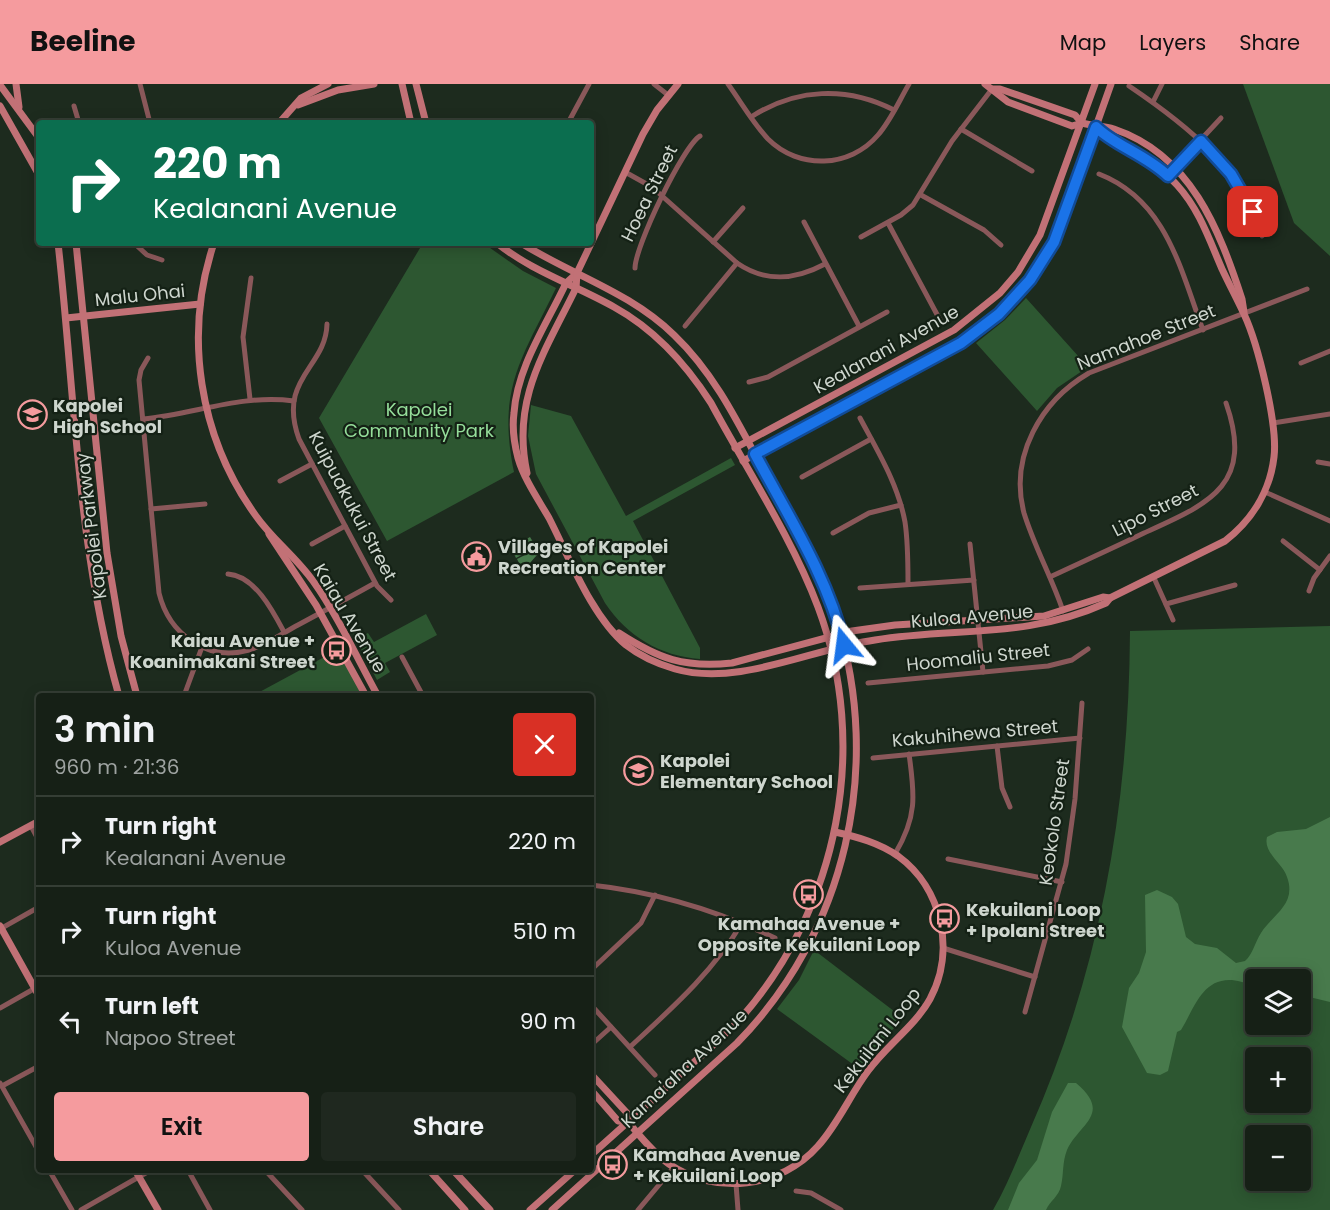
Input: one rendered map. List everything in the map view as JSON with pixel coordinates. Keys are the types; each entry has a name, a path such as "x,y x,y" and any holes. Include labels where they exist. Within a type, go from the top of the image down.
{"street":[{"path":"16,84 21,112"},
{"path":"140,84 149,120"},
{"path":"298,105 301,98 328,84"},
{"path":"282,120 298,105 338,90 374,84"},
{"path":"402,84 410,120"},
{"path":"416,84 425,120"},
{"path":"570,120 589,84"},
{"path":"654,84 668,95"},
{"path":"594,239 650,122 678,84"},
{"path":"728,84 769,140 782,150 804,159 828,161 852,155 866,147 882,130 909,84"},
{"name":"Kuloa Avenue","path":"611,627 626,645 645,657 665,666 694,673 735,672 830,648 887,638 1021,629 1106,603 1110,598 1225,541 1247,521 1264,492 1275,455 1273,423 1242,299 1215,223 1194,188 1175,168 1136,139 1113,129 1082,123 1072,126 1008,102 985,84"},
{"name":"Kealanani Avenue","path":"735,448 954,330 989,303 1018,272 1041,235 1095,84"},
{"name":"Kealanani Avenue","path":"742,461 961,343 999,314 1030,280 1054,242 1111,84"},
{"path":"1153,102 1162,84"},
{"path":"0,85 36,134"},
{"path":"1129,86 1153,102 1201,141 1239,186 1262,236"},
{"path":"861,237 907,210 921,195 961,129 992,89"},
{"path":"752,117 780,102 821,93 864,97 894,110"},
{"path":"74,106 77,120"},
{"path":"2,111 36,170"},
{"path":"1168,176 1221,118"},
{"name":"Kuloa Avenue","path":"1096,127 1107,138 1141,154 1168,176 1199,216 1244,314"},
{"path":"961,129 1032,171"},
{"name":"Hoea Street","path":"635,268 637,249 663,196 688,147 700,136"},
{"path":"625,172 646,183 663,196 737,263 752,272 777,278 801,276 825,264"},
{"path":"1099,174 1135,194 1161,224 1203,330"},
{"path":"921,195 984,230 1000,245"},
{"path":"713,242 743,208"},
{"path":"804,222 859,327"},
{"path":"888,223 940,320"},
{"name":"Kapolei Parkway","path":"58,246 89,555 104,640 118,693"},
{"name":"Kapolei Parkway","path":"76,246 106,553 121,636 136,693"},
{"path":"137,246 147,255 162,260"},
{"name":"Kaiau Avenue","path":"213,246 200,304 199,356 206,408 230,473 268,531 310,577 376,693"},
{"name":"Kama'aha Avenue","path":"501,246 527,264 626,315 673,353 703,390 802,571 830,648 843,735 841,792 835,832 806,919 784,960 735,1025 594,1152"},
{"name":"Kama'aha Avenue","path":"527,246 634,303 672,333 710,375 815,565 844,645 857,734 855,793 849,835 819,924 795,968 745,1035 594,1172"},
{"path":"528,480 522,436 524,404 531,382 576,288 578,273 591,246"},
{"path":"685,326 737,263"},
{"path":"578,273 566,283 526,367 516,394 514,435 518,458 528,480 597,608 611,627"},
{"path":"250,399 243,337 251,278"},
{"name":"Namahoe Street","path":"1065,615 1052,576 1028,522 1021,490 1026,448 1040,418 1061,392 1089,373 1307,289"},
{"name":"Malu Ohai","path":"66,318 200,304"},
{"path":"749,382 768,377 887,312"},
{"name":"Kuipuakukui Street","path":"327,324 324,340 299,382 294,401 296,432 375,583 391,600"},
{"path":"1300,363 1330,351"},
{"path":"148,358 141,370 139,380 159,593 164,608 181,633 202,647 215,651 240,652 256,648 375,583"},
{"path":"143,419 250,399 294,401"},
{"name":"Lipo Street","path":"1052,576 1191,512 1216,494 1228,475 1235,450 1233,424 1226,404"},
{"path":"1273,423 1330,414"},
{"path":"860,418 892,477 901,505 907,535 908,583"},
{"path":"802,477 871,439"},
{"path":"1318,462 1330,464"},
{"path":"280,481 312,464"},
{"path":"1264,492 1330,520"},
{"path":"151,509 205,504"},
{"path":"833,533 869,513 901,505"},
{"path":"312,544 345,526"},
{"name":"Kaiau Avenue","path":"268,531 272,542 320,613 364,693"},
{"path":"1283,541 1320,570"},
{"path":"970,544 983,672"},
{"path":"1309,591 1330,556"},
{"path":"228,574 240,577 260,594 284,632"},
{"path":"1154,578 1173,620"},
{"path":"860,588 974,580"},
{"path":"1166,604 1235,585"},
{"name":"Kuloa Avenue","path":"611,627 658,656 701,665 732,663 841,634 885,626 1065,615"},
{"path":"185,693 202,647"},
{"name":"Hoomaliu Street","path":"868,683 1056,664 1072,660 1088,649"},
{"path":"402,657 421,693"},
{"name":"Keokolo Street","path":"1025,1012 1062,882 1072,827 1082,703"},
{"name":"Kakuhihewa Street","path":"873,758 1080,738"},
{"path":"997,746 1002,789 1010,807"},
{"path":"895,854 906,836 913,812 914,789 909,754"},
{"path":"0,842 36,823"},
{"path":"31,826 36,835"},
{"name":"Kekuilani Loop","path":"628,1122 661,1158 674,1167 708,1181 736,1184 760,1181 781,1173 800,1163 816,1148 872,1065 924,1008 937,983 944,948 942,926 933,899 918,874 895,854 872,842 835,832"},
{"path":"948,858 1062,882"},
{"path":"594,885 655,895 693,904 775,938"},
{"path":"594,967 641,923 655,895"},
{"path":"36,909 0,928 36,985"},
{"path":"630,1047 706,975 742,923"},
{"path":"944,948 1035,977"},
{"path":"0,1008 36,988"},
{"path":"594,1008 655,1075"},
{"path":"594,1042 611,1027"},
{"path":"36,1067 1,1084 36,1145"},
{"path":"594,1077 627,1113 628,1122 618,1121 594,1093"},
{"path":"638,1210 674,1167"},
{"path":"52,1173 72,1210"},
{"path":"81,1210 137,1173 158,1210"},
{"path":"190,1173 210,1210"},
{"path":"268,1173 302,1210"},
{"path":"365,1173 399,1210"},
{"path":"432,1173 465,1210"},
{"path":"456,1173 490,1210"},
{"path":"530,1210 571,1173"},
{"name":"Kama'aha Avenue","path":"552,1210 593,1173"},
{"path":"736,1184 738,1210"},
{"path":"796,1191 811,1193 841,1210"}],"green space":[{"path":"1243,84 1330,84 1330,256 1294,223"},
{"name":"Kapolei Community Park","path":"421,246 487,246 523,271 556,288 523,356 511,396 508,418 514,472 387,541 319,418"},
{"path":"1026,298 1088,367 1057,388 1037,411 976,343 1005,320"},
{"path":"531,405 571,416 626,516 731,458 735,465 633,521 700,648 700,659 671,654 646,642 624,625 605,603 536,474 528,436"},
{"path":"426,614 437,635 385,663 390,672 377,680 351,630 357,627 362,636 368,633 374,642"},
{"path":"1330,626 1330,1210 993,1210 1004,1190 1055,1067 1076,1007 1093,946 1117,822 1128,696 1130,631"},
{"path":"335,637 363,693 348,693 347,691 343,693 258,693 328,655 325,650 332,646 329,640"},
{"path":"814,950 903,1018 858,1068 777,1009 799,980"}],"shaded area":[{"path":"530,537 536,547 516,558 511,548"},
{"path":"537,549 537,555 529,564 520,565 517,559"},
{"path":"1330,817 1330,1002 1311,997 1311,969 1245,969 1245,983 1222,981 1206,989 1181,1030 1177,1032 1168,1071 1160,1075 1147,1073 1122,1027 1129,988 1139,973 1146,952 1145,895 1157,890 1172,897 1178,904 1186,937 1195,944 1217,948 1236,963 1245,961 1261,933 1282,908 1289,894 1287,877 1268,848 1267,837 1277,832 1306,829"},
{"path":"1068,1083 1076,1083 1087,1094 1093,1111 1067,1150 1060,1190 1046,1210 1008,1210 1019,1183 1037,1160 1052,1112"}],"place":[{"name":"Kapolei High School","path":"32,415"},
{"name":"Villages of Kapolei Recreation Center","path":"477,556"},
{"name":"Kaiau Avenue + Koanimakani Street","path":"336,650"},
{"name":"Kapolei Elementary School","path":"639,770"},
{"name":"Kamahaa Avenue + Opposite Kekuilani Loop","path":"809,894"},
{"name":"Kekuilani Loop + Ipolani Street","path":"945,919"},
{"name":"Kamahaa Avenue + Kekuilani Loop","path":"612,1164"}],"route":[{"path":"844,645 837,619 815,565 755,454 961,343 987,325 1017,297 1039,268 1054,242 1096,127 1107,138 1150,160 1168,176 1201,141 1231,174 1253,212"}]}
